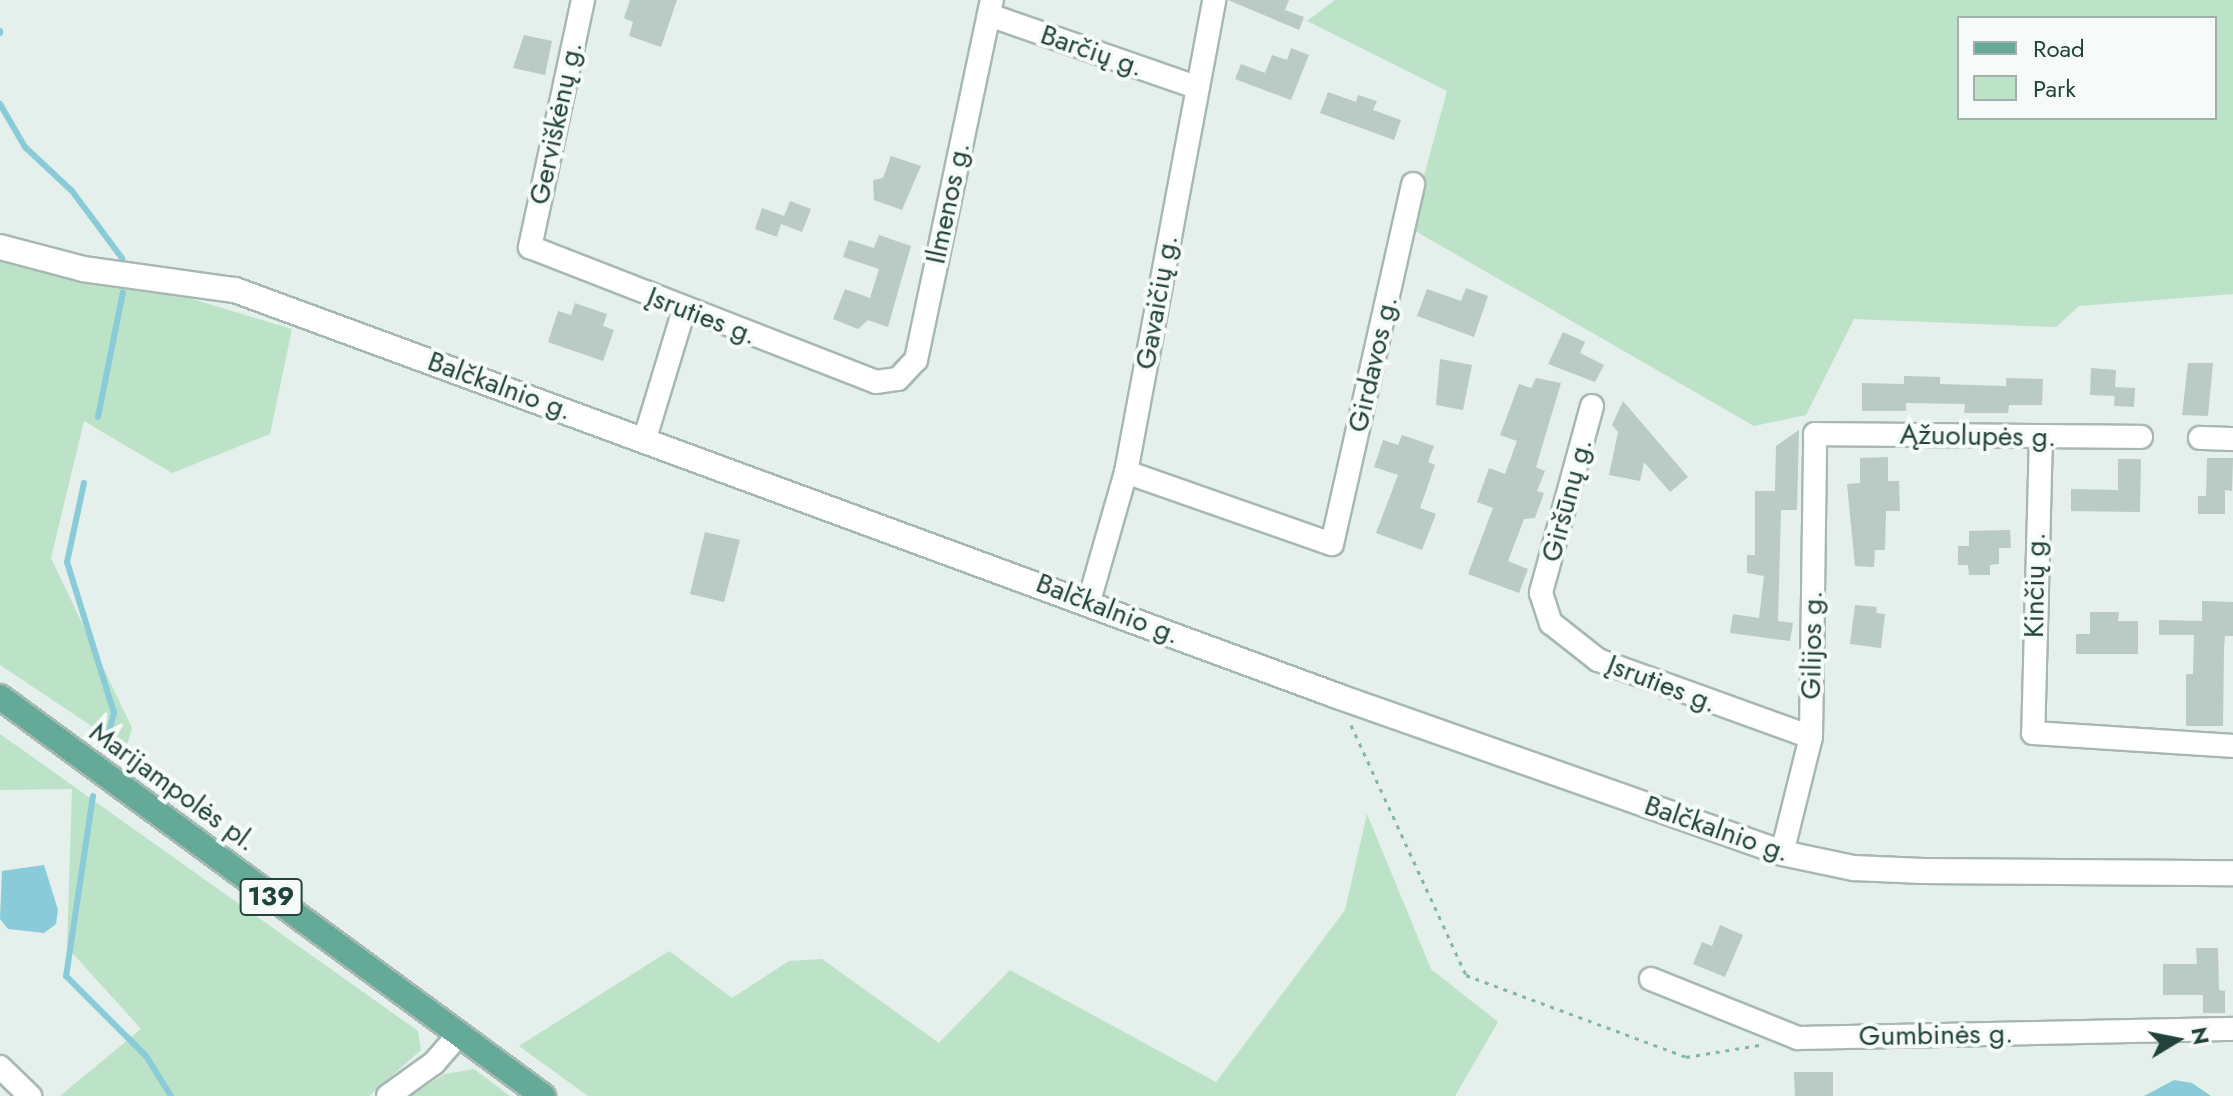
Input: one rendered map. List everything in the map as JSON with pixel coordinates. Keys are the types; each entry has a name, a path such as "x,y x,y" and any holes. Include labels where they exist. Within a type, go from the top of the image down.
{"main road":[{"name":"Marijampolės pl.","path":"0,697 543,1096"}],"street":[{"name":"Gerviškėnų g.","path":"530,247 583,0"},
{"name":"Gavaičių g.","path":"1089,601 1126,472 1214,0"},
{"name":"Barčių g.","path":"991,8 1196,87"},
{"name":"Ilmenos g.","path":"876,382 898,379 916,360 991,8"},
{"name":"Girdavos g.","path":"1126,472 1332,544 1413,184"},
{"name":"Balčkalnio g.","path":"0,247 83,269 235,290 1089,601 1337,696 1782,853 1854,868 2233,873"},
{"name":"Įsruties g.","path":"530,247 684,310 876,382"},
{"path":"645,438 684,310"},
{"name":"Giršūnų g.","path":"1541,593 1592,406"},
{"name":"Ąžuolupės g.","path":"1815,434 2141,437"},
{"name":"Gilijos g.","path":"1782,853 1811,737 1815,434"},
{"name":"Kinčių g.","path":"2041,436 2033,733 2233,746"},
{"path":"2200,438 2233,439"},
{"name":"Įsruties g.","path":"1541,593 1551,623 1598,660 1811,737"},
{"name":"Gumbinės g.","path":"1651,979 1798,1038 2233,1029"},
{"path":"388,1096 434,1063 459,1034"},
{"path":"0,1067 30,1096"}],"path":[{"path":"1337,696 1466,975 1686,1057 1798,1038"}],"green space":[{"path":"1335,0 2233,0 2233,294 2079,306 2056,327 1854,319 1806,415 1754,426 1410,228 1447,91 1307,21"},
{"path":"0,257 31,270 146,285 292,329 270,434 172,473 84,421 51,558 132,728 126,749 0,665"},
{"path":"0,734 418,1031 421,1050 369,1096 60,1096 141,1029 67,947 72,789 0,790"},
{"path":"1367,814 1431,969 1498,1022 1455,1096 588,1096 519,1046 669,951 732,998 789,961 822,959 939,1043 1010,970 1216,1082 1345,910"},
{"path":"474,1069 510,1096 410,1096 445,1074"}],"water":[{"path":"44,865 58,910 56,924 44,933 8,929 0,919 2,871"},
{"path":"2174,1080 2192,1083 2211,1096 2144,1096"}],"building":[{"path":"630,0 677,0 661,47 629,36 633,22 624,18"},
{"path":"1228,0 1289,0 1285,10 1304,17 1299,30"},
{"path":"524,35 552,41 545,75 513,68"},
{"path":"1291,48 1309,55 1291,100 1235,79 1241,64 1265,73 1272,55 1287,60"},
{"path":"1328,92 1356,102 1358,95 1377,101 1373,110 1401,120 1394,140 1320,113"},
{"path":"891,156 921,166 902,210 874,200 873,180 883,178"},
{"path":"790,201 811,209 802,232 781,224 777,237 755,229 762,208 784,216"},
{"path":"879,235 911,246 888,327 868,320 858,329 833,319 845,289 870,298 879,269 843,257 849,240 874,248"},
{"path":"1466,288 1488,296 1474,337 1417,316 1427,289 1461,301"},
{"path":"575,303 607,314 603,326 614,330 603,361 548,342 558,311 571,315"},
{"path":"1563,332 1585,342 1580,353 1604,365 1595,382 1548,364"},
{"path":"1440,359 1472,365 1463,410 1436,405"},
{"path":"2188,363 2213,363 2208,416 2182,415"},
{"path":"2091,368 2116,370 2115,387 2135,388 2134,407 2114,406 2115,396 2090,395"},
{"path":"1904,376 1940,377 1940,384 2006,386 2006,378 2043,379 2042,405 2009,405 2008,413 1964,413 1965,404 1906,403 1906,411 1862,411 1862,383 1904,384"},
{"path":"1536,378 1561,383 1536,467 1545,471 1537,491 1544,493 1535,518 1524,519 1508,561 1528,569 1519,593 1468,574 1493,508 1477,502 1489,468 1505,474 1517,441 1500,435 1519,384 1531,388"},
{"path":"1623,401 1688,477 1670,492 1644,462 1640,481 1609,475 1618,432 1612,425"},
{"path":"1799,430 1797,510 1781,510 1778,621 1793,623 1790,641 1730,633 1733,614 1759,618 1764,576 1747,573 1747,555 1755,555 1755,491 1775,491 1776,446"},
{"path":"1402,435 1434,446 1428,462 1435,465 1420,508 1436,514 1422,550 1376,533 1398,475 1374,467 1383,440 1398,445"},
{"path":"1888,457 1888,481 1899,481 1900,511 1886,511 1885,550 1875,550 1874,567 1855,566 1847,484 1860,483 1860,458"},
{"path":"2207,458 2233,458 2232,491 2225,490 2225,514 2198,514 2198,496 2206,496"},
{"path":"2118,459 2141,459 2140,512 2071,511 2071,489 2118,490"},
{"path":"2010,530 2011,548 1999,548 1999,564 1990,565 1990,575 1969,575 1968,565 1958,565 1958,546 1969,546 1969,531"},
{"path":"705,532 740,540 724,602 690,594"},
{"path":"2202,601 2233,602 2233,636 2225,636 2223,726 2186,726 2186,674 2193,674 2194,635 2159,635 2159,620 2202,621"},
{"path":"1855,605 1877,607 1876,613 1885,614 1881,648 1850,644"},
{"path":"2090,612 2119,612 2118,621 2138,621 2138,654 2076,654 2076,634 2090,634"},
{"path":"1720,925 1743,935 1725,977 1693,964 1702,942 1712,946"},
{"path":"2196,948 2218,948 2219,990 2225,991 2225,1013 2203,1013 2203,995 2163,995 2163,964 2197,964"},
{"path":"1794,1072 1833,1072 1833,1096 1795,1096"}],"waterway":[{"path":"0,104 25,147 72,191 122,258"},
{"path":"98,417 123,292"},
{"path":"84,483 67,562 114,713 107,740"},
{"path":"93,796 66,976 146,1056 171,1096"}]}
